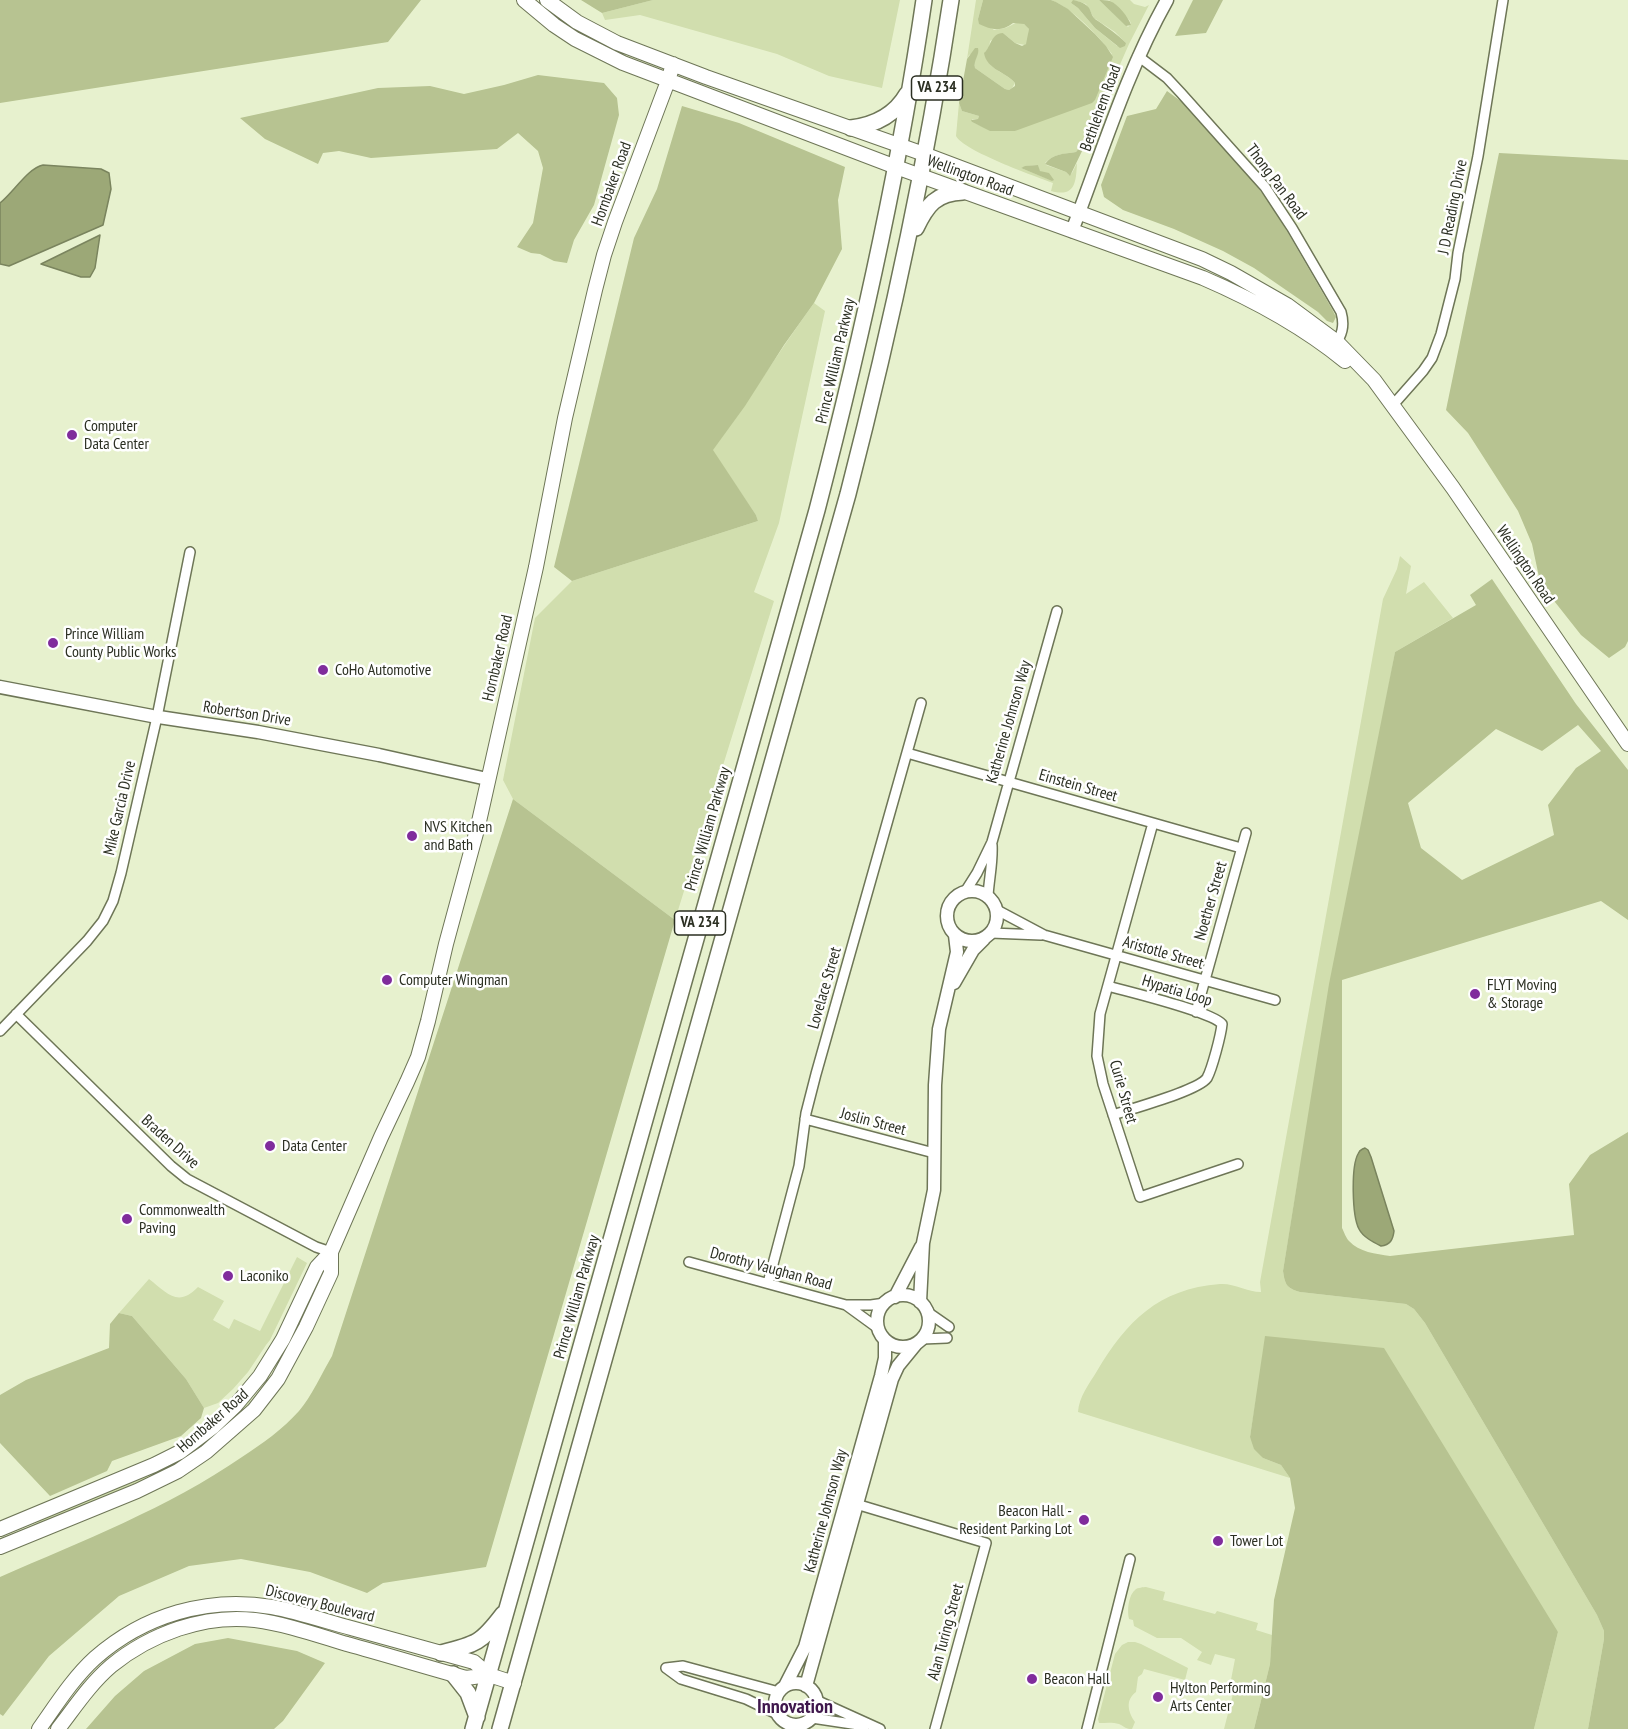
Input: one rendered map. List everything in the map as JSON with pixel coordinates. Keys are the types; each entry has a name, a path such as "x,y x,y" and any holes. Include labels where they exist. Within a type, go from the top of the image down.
{"highway":[{"name":"Prince William Parkway","path":"475,1723 817,510 858,349 897,167 924,0"},
{"name":"VA 234","path":"500,1729 848,494 908,244 951,0"},
{"path":"851,128 874,123 884,118 902,102 910,88"},
{"path":"908,244 928,206 944,195 963,192"},
{"path":"441,1653 468,1646 482,1639 508,1606"},
{"path":"453,1674 468,1693 475,1723"}],"main road":[{"name":"Wellington Road","path":"524,0 555,25 592,49 616,60 963,192 1203,278 1234,291 1334,346"},
{"name":"Wellington Road","path":"547,0 577,22 617,43 900,145 1202,259 1287,305 1334,346 1393,405 1453,488 1628,744"},
{"name":"Hornbaker Road","path":"0,1529 154,1465 180,1452 213,1427 235,1406 260,1376 283,1339 317,1267 331,1252 418,1057 478,826 536,567 565,418 595,290 611,233 673,64"},
{"name":"Hornbaker Road","path":"0,1547 137,1491 178,1471 206,1452 254,1410 278,1379 306,1327 331,1273 331,1252"},
{"name":"Discovery Boulevard","path":"39,1729 76,1678 114,1643 138,1628 168,1615 207,1605 247,1604 293,1612 474,1662 489,1676"},
{"path":"168,1615 173,1631"},
{"name":"Discovery Boulevard","path":"58,1729 84,1694 109,1668 139,1647 173,1631 209,1621 237,1619 263,1621 466,1678 489,1676 514,1683"}],"street":[{"name":"Bethlehem Road","path":"1072,231 1138,56 1167,0"},
{"name":"J D Reading Drive","path":"1393,405 1424,371 1444,325 1478,156 1503,0"},
{"name":"Thong Pan Road","path":"1138,56 1167,78 1250,168 1279,207 1341,312 1343,328 1334,346"},
{"name":"Mike Garcia Drive","path":"0,1031 87,941 103,921 113,901 157,717 190,552"},
{"name":"Katherine Johnson Way","path":"964,892 977,873 992,842 1057,611"},
{"name":"Robertson Drive","path":"0,687 157,717 258,732 384,756 487,779"},
{"name":"Lovelace Street","path":"768,1283 799,1166 805,1119 817,1071 921,704"},
{"name":"Einstein Street","path":"907,753 1241,848"},
{"name":"Curie Street","path":"1153,823 1100,1014 1097,1056 1103,1084 1140,1197 1238,1164"},
{"name":"Noether Street","path":"1196,1012 1246,833"},
{"name":"Katherine Johnson Way","path":"988,896 993,859 992,842"},
{"path":"947,995 973,950 988,936 998,918 993,902 981,892 964,892 957,895 947,909 948,926 955,935 968,941 977,941 988,936"},
{"name":"Aristotle Street","path":"997,910 1044,935 1275,1000"},
{"path":"919,1341 927,1331 929,1323 923,1307 923,1244 934,1190 935,1085 939,1029 957,952 955,935"},
{"name":"Aristotle Street","path":"988,936 1044,935"},
{"name":"Hypatia Loop","path":"1108,986 1196,1012 1218,1020 1222,1024 1207,1078 1201,1083 1184,1091 1113,1114"},
{"name":"Braden Drive","path":"16,1014 187,1179 316,1247 331,1252"},
{"name":"Joslin Street","path":"805,1119 934,1153"},
{"path":"923,1244 877,1318 882,1335 892,1345 908,1347 919,1341 947,1338"},
{"name":"Dorothy Vaughan Road","path":"689,1262 846,1305 871,1305 890,1300"},
{"path":"890,1300 909,1296 950,1327"},
{"name":"Dorothy Vaughan Road","path":"846,1305 882,1335"},
{"name":"Katherine Johnson Way","path":"782,1689 805,1647 822,1590 881,1376 885,1358 882,1335"},
{"name":"Katherine Johnson Way","path":"806,1686 892,1379 898,1366 919,1341"},
{"name":"Alan Turing Street","path":"856,1504 986,1543 935,1729"},
{"path":"1087,1729 1130,1559"},
{"path":"805,1723 816,1707 812,1691 806,1686 793,1684 782,1689 683,1666 666,1668 681,1679 746,1699 778,1720 790,1725 805,1723 878,1728"},
{"path":"778,1720 775,1704 782,1689"},
{"path":"816,1700 878,1728"}],"shaded area":[{"path":"0,0 421,0 388,42 0,103"},
{"path":"581,0 653,0 602,13"},
{"path":"653,0 900,0 882,88 829,76 777,54 640,15 605,20 602,13"},
{"path":"976,0 983,0 978,19 994,30 1020,23 1029,29 1028,41 1025,45 1015,43 1003,33 990,41 989,49 985,52 992,67 1015,83 1009,90 975,68 974,61 978,52 969,55 967,59"},
{"path":"983,0 1051,0 1068,9 1095,34 1113,57 1095,100 1015,131 990,131 972,122 971,120 978,119 979,116 962,111 959,103 967,59 975,48 978,48 975,68 1009,90 1015,86 1015,83 992,67 984,53 993,38 1003,33 1015,43 1022,46 1026,44 1029,29 1024,24 1013,23 1005,28 996,29 979,24 978,19"},
{"path":"1051,0 1099,0 1128,27 1131,24 1130,21 1109,0 1130,0 1134,4 1145,7 1149,5 1129,44 1083,149 1080,147 1076,152 1056,156 1045,163 1069,175 1077,163 1073,186 1070,190 1059,193 1051,191 1053,183 985,156 956,136 959,103 962,111 979,116 978,119 972,119 972,122 993,130 1015,131 1112,54 1085,23","holes":["1077,1 1086,4 1094,18 1115,32 1126,43 1117,46 1095,28 1071,3","1038,165 1039,170 1053,181 1021,168"]},
{"path":"1073,0 1085,4 1094,18 1123,40 1126,43 1125,46 1120,48 1095,28 1071,3"},
{"path":"1099,0 1110,1 1116,5 1126,15 1131,25 1126,26"},
{"path":"1193,0 1223,0 1206,33 1175,36"},
{"path":"538,75 604,83 617,98 619,115 594,205 574,240 567,263 554,261 517,247 533,223 543,168 538,151 518,133 497,149 371,158 339,151 323,153 318,164 265,139 240,118 378,88 430,86 464,94"},
{"path":"1167,91 1182,102 1273,207 1332,309 1336,317 1333,323 1254,268 1174,229 1123,210 1104,197 1101,185 1127,116 1156,109"},
{"path":"682,106 739,123 845,167 838,200 842,249 814,303 713,450 758,521 572,581 554,567 634,238 657,189"},
{"path":"1080,147 1083,149 1070,176 1066,172 1045,164 1055,156 1076,152"},
{"path":"1499,153 1628,160 1628,641 1625,647 1609,658 1581,635 1551,597 1539,577 1532,544 1518,511 1468,433 1446,410"},
{"path":"43,165 101,169 109,173 111,189 103,225 9,266 0,264 0,203 26,176"},
{"path":"1038,165 1040,171 1049,173 1054,180 1021,168"},
{"path":"100,235 95,268 90,277 81,277 41,264"},
{"path":"814,303 825,311 779,523 754,592 774,601 675,920 513,799 503,780 535,618 572,581 758,521 712,450"},
{"path":"1400,556 1411,566 1406,594 1424,582 1453,618 1395,652 1283,1271 1287,1285 1300,1292 1406,1304 1414,1309 1425,1323 1597,1615 1604,1631 1588,1729 1534,1729 1558,1632 1256,1399 1250,1437 1263,1458 1281,1465 1290,1478 1078,1412 1085,1391 1108,1353 1120,1337 1146,1311 1179,1293 1198,1287 1220,1284 1261,1292 1260,1282 1383,599 1397,569"},
{"path":"1492,579 1576,704 1628,770 1628,920 1601,901 1342,980 1342,1228 1348,1240 1358,1248 1390,1256 1574,1235 1569,1184 1590,1155 1628,1132 1628,1729 1588,1729 1604,1631 1597,1615 1425,1323 1414,1309 1406,1304 1300,1292 1287,1285 1283,1271 1329,984 1395,652 1476,605 1470,595","holes":["1578,725 1601,751 1576,768 1548,805 1554,835 1462,880 1421,848 1408,803 1496,729 1542,751"]},
{"path":"513,799 675,920 486,1567 383,1583 367,1593 310,1572 241,1559 189,1566 119,1596 49,1656 3,1716 0,1714 0,1577 124,1523 214,1475 257,1447 286,1424 299,1411 316,1385 332,1356"},
{"path":"1365,1148 1371,1157 1394,1231 1391,1242 1381,1246 1361,1232 1355,1214 1354,1169 1359,1152"},
{"path":"297,1257 307,1263 270,1340 233,1389 218,1403 204,1408 186,1379 132,1316 119,1313 149,1279 167,1293 178,1297 184,1297 198,1287 224,1301 213,1320 229,1329 234,1319 260,1331"},
{"path":"119,1313 132,1316 186,1379 204,1408 201,1418 181,1436 112,1461 107,1471 50,1496 0,1443 0,1395 26,1380 109,1348 110,1324"},
{"path":"1265,1336 1384,1348 1558,1632 1534,1729 1254,1729 1270,1664 1274,1600 1295,1508 1290,1478 1281,1465 1263,1458 1254,1449 1250,1437"},
{"path":"258,1388 246,1408 188,1459 148,1481 33,1527 52,1513 153,1471"},
{"path":"1146,1587 1165,1592 1163,1600 1215,1614 1217,1611 1258,1623 1256,1630 1272,1635 1270,1664 1254,1729 1224,1729 1233,1694 1227,1692 1235,1659 1215,1654 1211,1665 1197,1660 1202,1652 1181,1638 1157,1638 1134,1626 1133,1620 1128,1616 1130,1599 1136,1589"},
{"path":"228,1638 297,1651 325,1663 283,1721 274,1729 86,1729 115,1696 144,1671 195,1644"},
{"path":"1128,1642 1141,1644 1188,1668 1185,1680 1144,1669 1138,1677 1136,1692 1129,1702 1129,1710 1135,1722 1132,1729 1117,1723 1099,1723 1098,1719 1115,1654 1122,1645"}],"place":[{"name":"Computer Data Center","path":"72,435"},
{"name":"Prince William County Public Works","path":"53,643"},
{"name":"CoHo Automotive","path":"323,670"},
{"name":"NVS Kitchen and Bath","path":"412,836"},
{"name":"Computer Wingman","path":"387,980"},
{"name":"FLYT Moving & Storage","path":"1475,994"},
{"name":"Data Center","path":"270,1146"},
{"name":"Commonwealth Paving","path":"127,1219"},
{"name":"Laconiko","path":"228,1276"},
{"name":"Beacon Hall - Resident Parking Lot","path":"1084,1520"},
{"name":"Tower Lot","path":"1218,1541"},
{"name":"Beacon Hall","path":"1032,1679"},
{"name":"Hylton Performing Arts Center","path":"1158,1697"}],"district":[{"name":"Innovation","path":"795,1707"}]}
